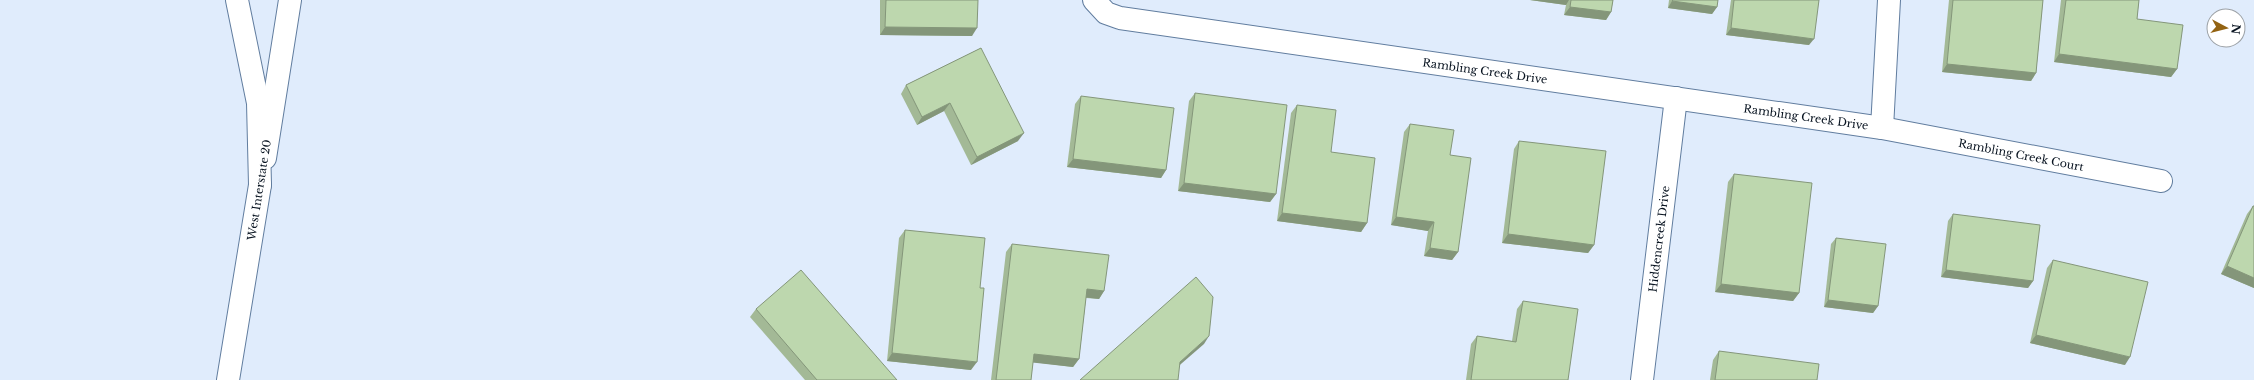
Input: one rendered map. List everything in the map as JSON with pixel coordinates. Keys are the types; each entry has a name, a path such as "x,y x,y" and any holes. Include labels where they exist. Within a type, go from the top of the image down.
{"main road":[{"path":"237,0 258,103 260,185"},
{"name":"West Interstate 20","path":"228,380 290,0"},
{"name":"Rambling Creek Drive","path":"1094,0 1106,13 1120,18 1882,128"},
{"path":"1882,128 1889,0"},
{"name":"Hiddencreek Drive","path":"1642,380 1676,98"},
{"name":"Rambling Creek Court","path":"1882,128 2161,181"}],"building":[{"path":"886,0 978,0 977,28 885,27"},
{"path":"1571,0 1613,0 1611,12 1570,7"},
{"path":"1718,0 1717,7 1672,1"},
{"path":"1734,0 1819,0 1814,39 1731,28"},
{"path":"1953,0 2043,0 2036,73 1947,64"},
{"path":"2066,0 2139,0 2137,19 2183,25 2177,69 2059,54"},
{"path":"981,48 1024,133 977,157 950,103 922,117 906,85"},
{"path":"1195,93 1287,105 1276,194 1184,183"},
{"path":"1081,96 1174,108 1166,170 1073,159"},
{"path":"1297,105 1336,110 1331,152 1375,158 1367,223 1282,213"},
{"path":"1410,124 1454,130 1450,155 1471,158 1458,252 1430,248 1434,222 1396,217"},
{"path":"1519,141 1606,151 1594,245 1508,234"},
{"path":"1734,174 1812,183 1799,293 1721,284"},
{"path":"2254,206 2254,278 2227,266"},
{"path":"1953,214 2040,225 2033,281 1946,270"},
{"path":"905,230 985,238 980,288 984,288 977,362 892,353"},
{"path":"1836,238 1886,244 1878,306 1828,300"},
{"path":"1012,244 1109,255 1104,291 1087,289 1079,359 1034,354 1031,380 996,380"},
{"path":"2053,260 2148,282 2130,357 2036,335"},
{"path":"801,270 897,380 817,380 756,309"},
{"path":"1196,277 1213,297 1209,336 1180,362 1178,380 1080,380"},
{"path":"1523,301 1578,309 1568,380 1471,380 1477,336 1516,342"},
{"path":"1719,351 1819,364 1817,380 1715,380"}]}
